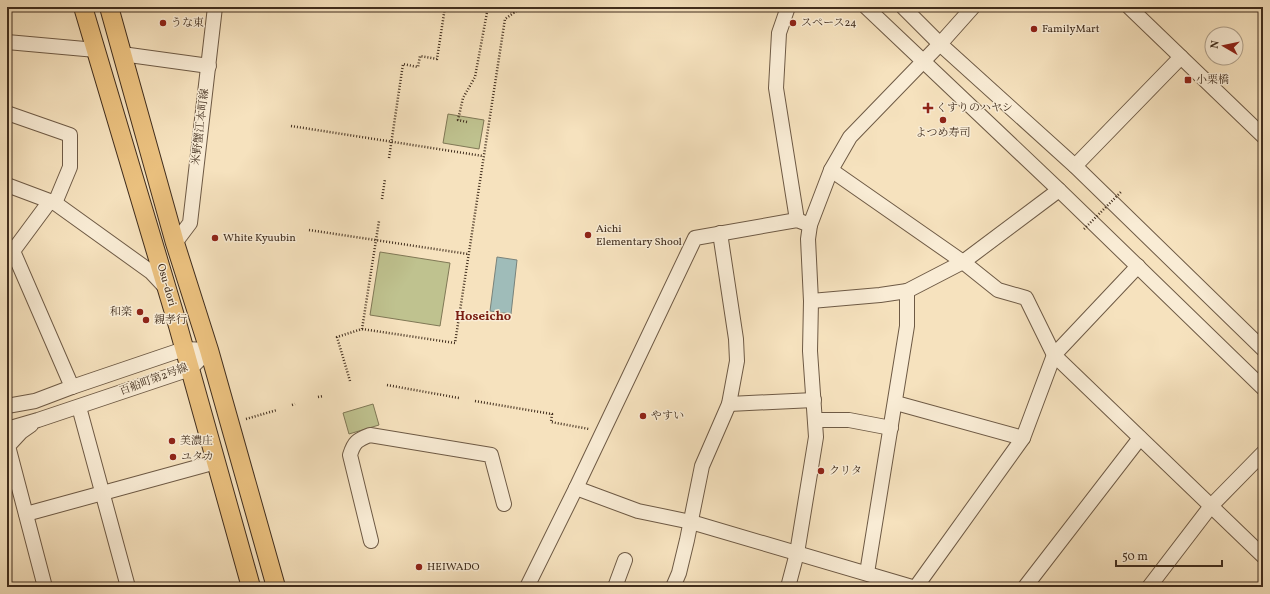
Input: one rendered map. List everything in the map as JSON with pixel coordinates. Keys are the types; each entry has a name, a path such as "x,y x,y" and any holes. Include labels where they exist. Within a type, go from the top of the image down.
{"main road":[{"name":"Osu-dori","path":"83,7 190,369 251,587"},
{"name":"Osu-dori","path":"109,7 276,587"}],"street":[{"name":"米野蟹江本町線","path":"176,243 190,223 215,7"},
{"path":"788,7 779,33 776,88 796,220"},
{"path":"866,7 1060,190 1263,388"},
{"path":"904,7 940,44 1075,166 1263,348"},
{"path":"788,587 797,553 816,437 810,351 811,301 808,238 810,225 831,170 850,137 940,44 973,7"},
{"path":"1129,7 1263,136"},
{"path":"7,42 96,50"},
{"path":"122,54 209,66"},
{"path":"1075,166 1181,58"},
{"path":"7,113 70,134 70,167 52,202 13,251 72,387"},
{"path":"831,170 963,262 998,290 1026,298 1054,355 1263,556"},
{"path":"7,185 52,202 151,272 166,288"},
{"path":"811,301 907,292 963,262 1060,190"},
{"path":"527,587 603,432 695,238 796,220 810,225"},
{"path":"673,587 679,573 702,466 729,404 737,361 736,339 720,233"},
{"path":"916,587 1023,438 1054,355 1138,266"},
{"path":"867,574 896,403 907,326 907,292"},
{"name":"百船町第2号線","path":"7,406 34,401 184,349 209,350"},
{"name":"百船町第2号線","path":"7,429 190,369 209,350"},
{"path":"7,397 16,395 34,401"},
{"path":"729,404 814,400"},
{"path":"896,403 1023,438"},
{"path":"79,406 128,587"},
{"path":"38,420 21,432 8,446 45,587"},
{"path":"815,420 849,420 891,428"},
{"path":"371,541 350,455 353,444 370,435 491,455 504,504"},
{"path":"1025,587 1140,438"},
{"path":"1149,587 1211,506 1263,452"},
{"path":"26,514 216,462"},
{"path":"576,488 638,511 691,522 912,587"},
{"path":"615,587 625,560"}],"path":[{"path":"389,158 403,64 418,66 420,56 437,59 446,7"},
{"path":"467,122 458,120 463,98 475,77 488,7 515,12"},
{"path":"350,381 337,337 362,329 455,343 505,19 522,7"},
{"path":"291,126 484,156"},
{"path":"382,199 385,179"},
{"path":"1084,230 1121,192"},
{"path":"362,329 379,221"},
{"path":"309,230 468,254"},
{"path":"387,385 459,398"},
{"path":"318,397 324,396"},
{"path":"475,401 552,414 551,422 603,432"},
{"path":"246,419 277,410"}],"green space":[{"path":"448,114 484,120 479,149 443,143"},
{"path":"380,252 450,263 440,326 370,315"},
{"path":"373,404 379,425 349,434 343,413"}],"water":[{"path":"497,257 517,260 511,314 490,311"}],"place":[{"name":"うな東","path":"163,23"},
{"name":"スペース24","path":"793,23"},
{"name":"FamilyMart","path":"1034,29"},
{"name":"小栗橋","path":"1188,80"},
{"name":"くすりのハヤシ","path":"928,108"},
{"name":"よつめ寿司","path":"943,120"},
{"name":"Aichi Elementary Shool","path":"588,235"},
{"name":"White Kyuubin","path":"215,238"},
{"name":"和楽","path":"140,312"},
{"name":"親孝行","path":"146,320"},
{"name":"やすい","path":"643,416"},
{"name":"美濃庄","path":"172,441"},
{"name":"ユタカ","path":"173,457"},
{"name":"クリタ","path":"821,471"},
{"name":"HEIWADO","path":"419,567"}],"district":[{"name":"Hoseicho","path":"483,317"}]}
